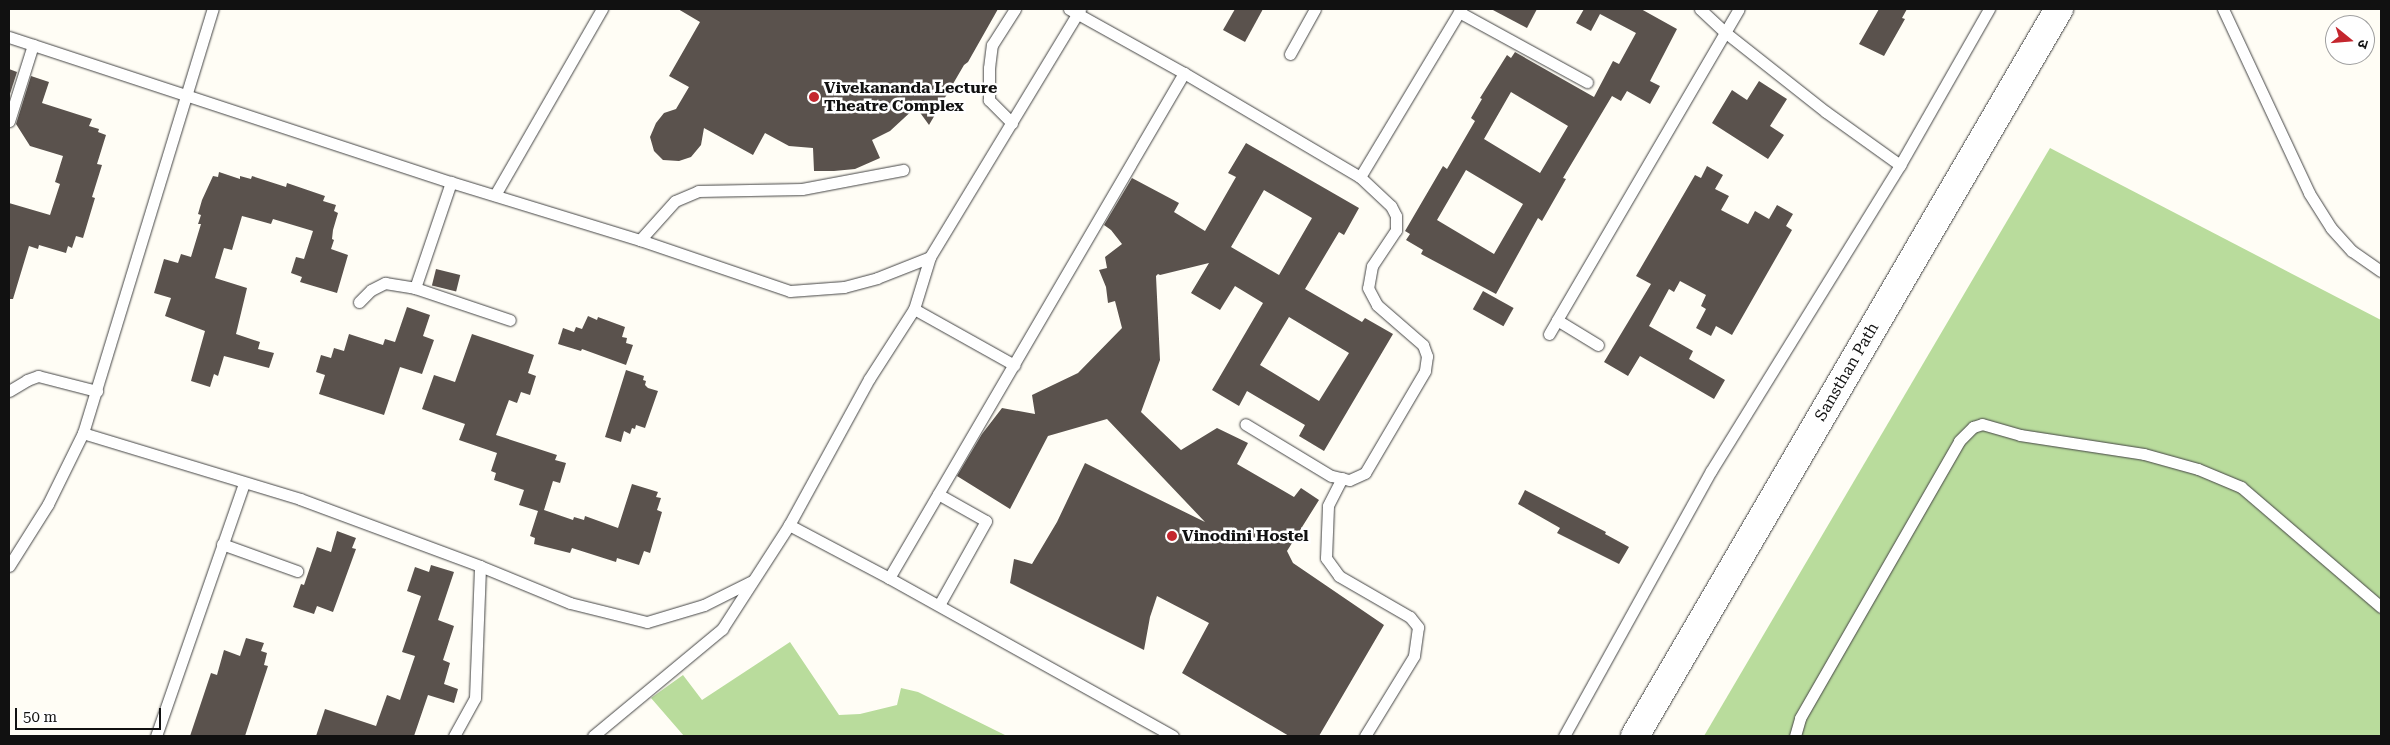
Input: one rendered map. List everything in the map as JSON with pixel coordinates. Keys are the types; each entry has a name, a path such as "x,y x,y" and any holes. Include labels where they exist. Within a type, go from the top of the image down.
{"street":[{"name":"Sansthan Path","path":"1635,736 2059,9"}],"lane":[{"path":"9,566 48,504 83,433 185,94 213,9"},
{"path":"495,195 602,9"},
{"path":"1012,123 989,100 989,68 992,45 1016,9"},
{"path":"1290,54 1315,9"},
{"path":"1700,9 1726,33 1826,112 1900,165"},
{"path":"1548,334 1739,9"},
{"path":"1564,736 1711,471 1900,165 1988,9"},
{"path":"2223,9 2309,193 2331,228 2352,251 2381,271"},
{"path":"593,736 722,630 789,525 869,379 914,309 930,257 1012,123 1075,10 1360,178 1391,206 1396,216 1396,230 1372,266 1368,288 1377,305 1423,345 1427,356 1425,370 1365,473 1348,480 1331,476 1245,424"},
{"path":"1360,178 1460,10 1587,82"},
{"path":"9,37 451,182 640,240 790,291 844,287 877,278 930,257"},
{"path":"9,121 32,45"},
{"path":"890,578 1184,73"},
{"path":"640,240 676,202 698,191 802,189 903,170"},
{"path":"415,288 451,182"},
{"path":"359,302 371,290 385,284 415,288 510,320"},
{"path":"914,309 1014,366"},
{"path":"1557,320 1598,345"},
{"path":"9,391 27,380 38,376 97,391"},
{"path":"1795,736 1800,718 1959,441 1973,427 1982,424 2020,435 2144,454 2198,469 2241,487 2381,607"},
{"path":"83,433 300,499 480,566 570,603 647,622 704,605 754,580"},
{"path":"1342,478 1328,506 1326,558 1339,576 1410,617 1418,628 1414,656 1365,736"},
{"path":"156,736 244,483"},
{"path":"938,494 986,522 938,605"},
{"path":"789,525 890,578 1173,736"},
{"path":"222,544 297,571"},
{"path":"454,736 475,698 480,566"}],"green space":[{"path":"2050,148 2381,320 2381,736 1704,736"},
{"path":"790,642 839,715 860,714 897,705 901,688 918,692 1007,736 684,736 651,698 683,675 702,700"}],"building":[{"name":"Vivekananda Lecture Theatre Complex","path":"678,9 998,9 929,125 916,107 890,131 872,140 880,158 855,169 814,171 813,148 789,146 765,133 753,155 704,128 701,145 691,157 679,161 663,160 654,151 650,137 656,123 664,113 676,109 689,87 669,76 700,22"},
{"path":"1235,9 1263,9 1245,42 1223,30"},
{"path":"1491,9 1537,9 1527,28"},
{"path":"1584,9 1641,9 1677,29 1650,81 1660,86 1650,104 1627,91 1621,101 1612,96 1563,178 1566,179 1542,221 1538,218 1496,294 1421,254 1423,250 1406,240 1410,234 1405,231 1443,166 1447,169 1475,121 1471,118 1482,99 1480,98 1507,55 1511,58 1515,52 1594,97 1613,61 1619,64 1636,33 1600,14 1591,31 1576,23","holes":["1511,92 1568,126 1540,173 1484,139","1466,170 1523,204 1494,254 1437,220"]},
{"path":"1879,9 1907,9 1902,18 1905,19 1884,56 1859,44"},
{"path":"9,69 17,72 9,97"},
{"path":"31,76 49,82 42,103 92,119 89,126 99,129 98,132 106,135 97,164 102,165 92,197 95,198 83,238 76,236 72,248 68,246 66,253 39,245 38,249 29,246 13,299 9,299 9,203 50,215 60,184 55,182 63,156 30,146 16,124"},
{"path":"1759,81 1787,99 1770,126 1784,135 1768,159 1712,123 1732,90 1747,100"},
{"name":"Vinodini Hostel","path":"1246,143 1359,208 1344,235 1339,232 1305,289 1362,322 1365,318 1393,334 1324,451 1299,436 1305,425 1247,391 1239,406 1212,390 1263,303 1235,286 1220,310 1191,293 1209,263 1156,276 1160,360 1141,412 1181,450 1217,428 1248,443 1237,464 1294,497 1301,488 1319,500 1287,551 1293,563 1384,625 1319,736 1289,736 1182,673 1209,623 1157,596 1150,617 1144,650 1010,583 1014,559 1032,564 1057,522 1085,463 1205,522 1107,419 1048,436 1010,509 957,476 982,434 1002,408 1035,414 1032,395 1078,373 1122,328 1115,301 1108,303 1106,287 1099,270 1107,268 1105,257 1122,244 1111,230 1104,225 1132,178 1179,203 1174,212 1205,231 1236,177 1228,173","holes":["1264,190 1312,218 1279,275 1231,247","1289,317 1349,353 1319,401 1260,365"]},
{"path":"1707,166 1723,175 1715,189 1729,196 1721,210 1748,224 1755,211 1769,219 1777,205 1793,214 1786,226 1792,230 1732,335 1716,326 1711,336 1696,328 1706,309 1701,306 1706,295 1680,281 1674,292 1669,289 1649,326 1693,351 1689,359 1725,380 1714,399 1640,356 1628,376 1604,362 1651,284 1636,276 1695,175 1701,178"},
{"path":"219,172 240,179 240,176 251,179 252,176 286,187 287,183 325,196 323,201 336,205 334,211 338,213 333,230 332,239 334,240 331,249 348,255 337,293 300,282 302,277 291,273 296,257 304,259 313,231 273,219 271,224 242,216 232,250 224,248 215,278 247,288 236,334 260,342 258,349 274,353 269,368 224,356 218,376 214,374 210,387 191,381 205,331 165,316 171,298 154,293 164,259 178,263 181,254 191,257 201,224 198,224 201,215 198,214 202,200 213,176 218,177"},
{"path":"436,269 460,275 456,292 432,285"},
{"path":"1483,291 1514,308 1503,326 1473,309"},
{"path":"407,307 430,315 423,336 434,340 422,374 400,367 384,415 319,394 325,375 316,372 321,355 331,358 334,348 344,351 349,334 383,345 385,339 395,342"},
{"path":"588,316 597,320 598,317 625,327 622,337 627,338 626,343 633,345 626,365 582,349 581,351 558,344 563,328 574,332 576,327 582,329"},
{"path":"472,334 534,355 528,373 536,376 530,395 521,392 517,403 509,400 496,435 557,455 555,460 566,463 560,483 553,481 544,510 573,520 574,517 584,520 585,516 618,528 632,484 658,492 656,497 661,498 657,510 662,512 650,553 644,551 639,565 617,558 616,562 572,548 570,553 534,544 535,538 530,536 538,511 519,505 524,490 494,480 496,473 491,471 497,453 459,440 465,424 422,409 434,375 455,382"},
{"path":"626,370 644,376 645,385 658,391 645,428 636,425 635,429 632,428 630,434 624,431 621,442 605,437"},
{"path":"1525,490 1606,532 1605,534 1629,547 1619,564 1557,533 1560,528 1518,504"},
{"path":"337,531 356,538 352,548 356,549 333,612 317,606 314,614 293,607 301,584 304,585 317,547 331,552"},
{"path":"431,565 454,572 438,620 454,626 443,660 450,663 444,684 458,689 454,703 428,695 414,736 316,736 325,709 376,726 387,695 400,700 415,656 402,652 421,596 407,591 415,567 429,572"},
{"path":"246,638 264,643 261,651 267,653 264,665 268,666 245,736 190,736 211,673 217,675 224,650 240,656"}],"place":[{"name":"Vivekananda Lecture Theatre Complex","path":"814,97"},
{"name":"Vinodini Hostel","path":"1172,536"}]}
